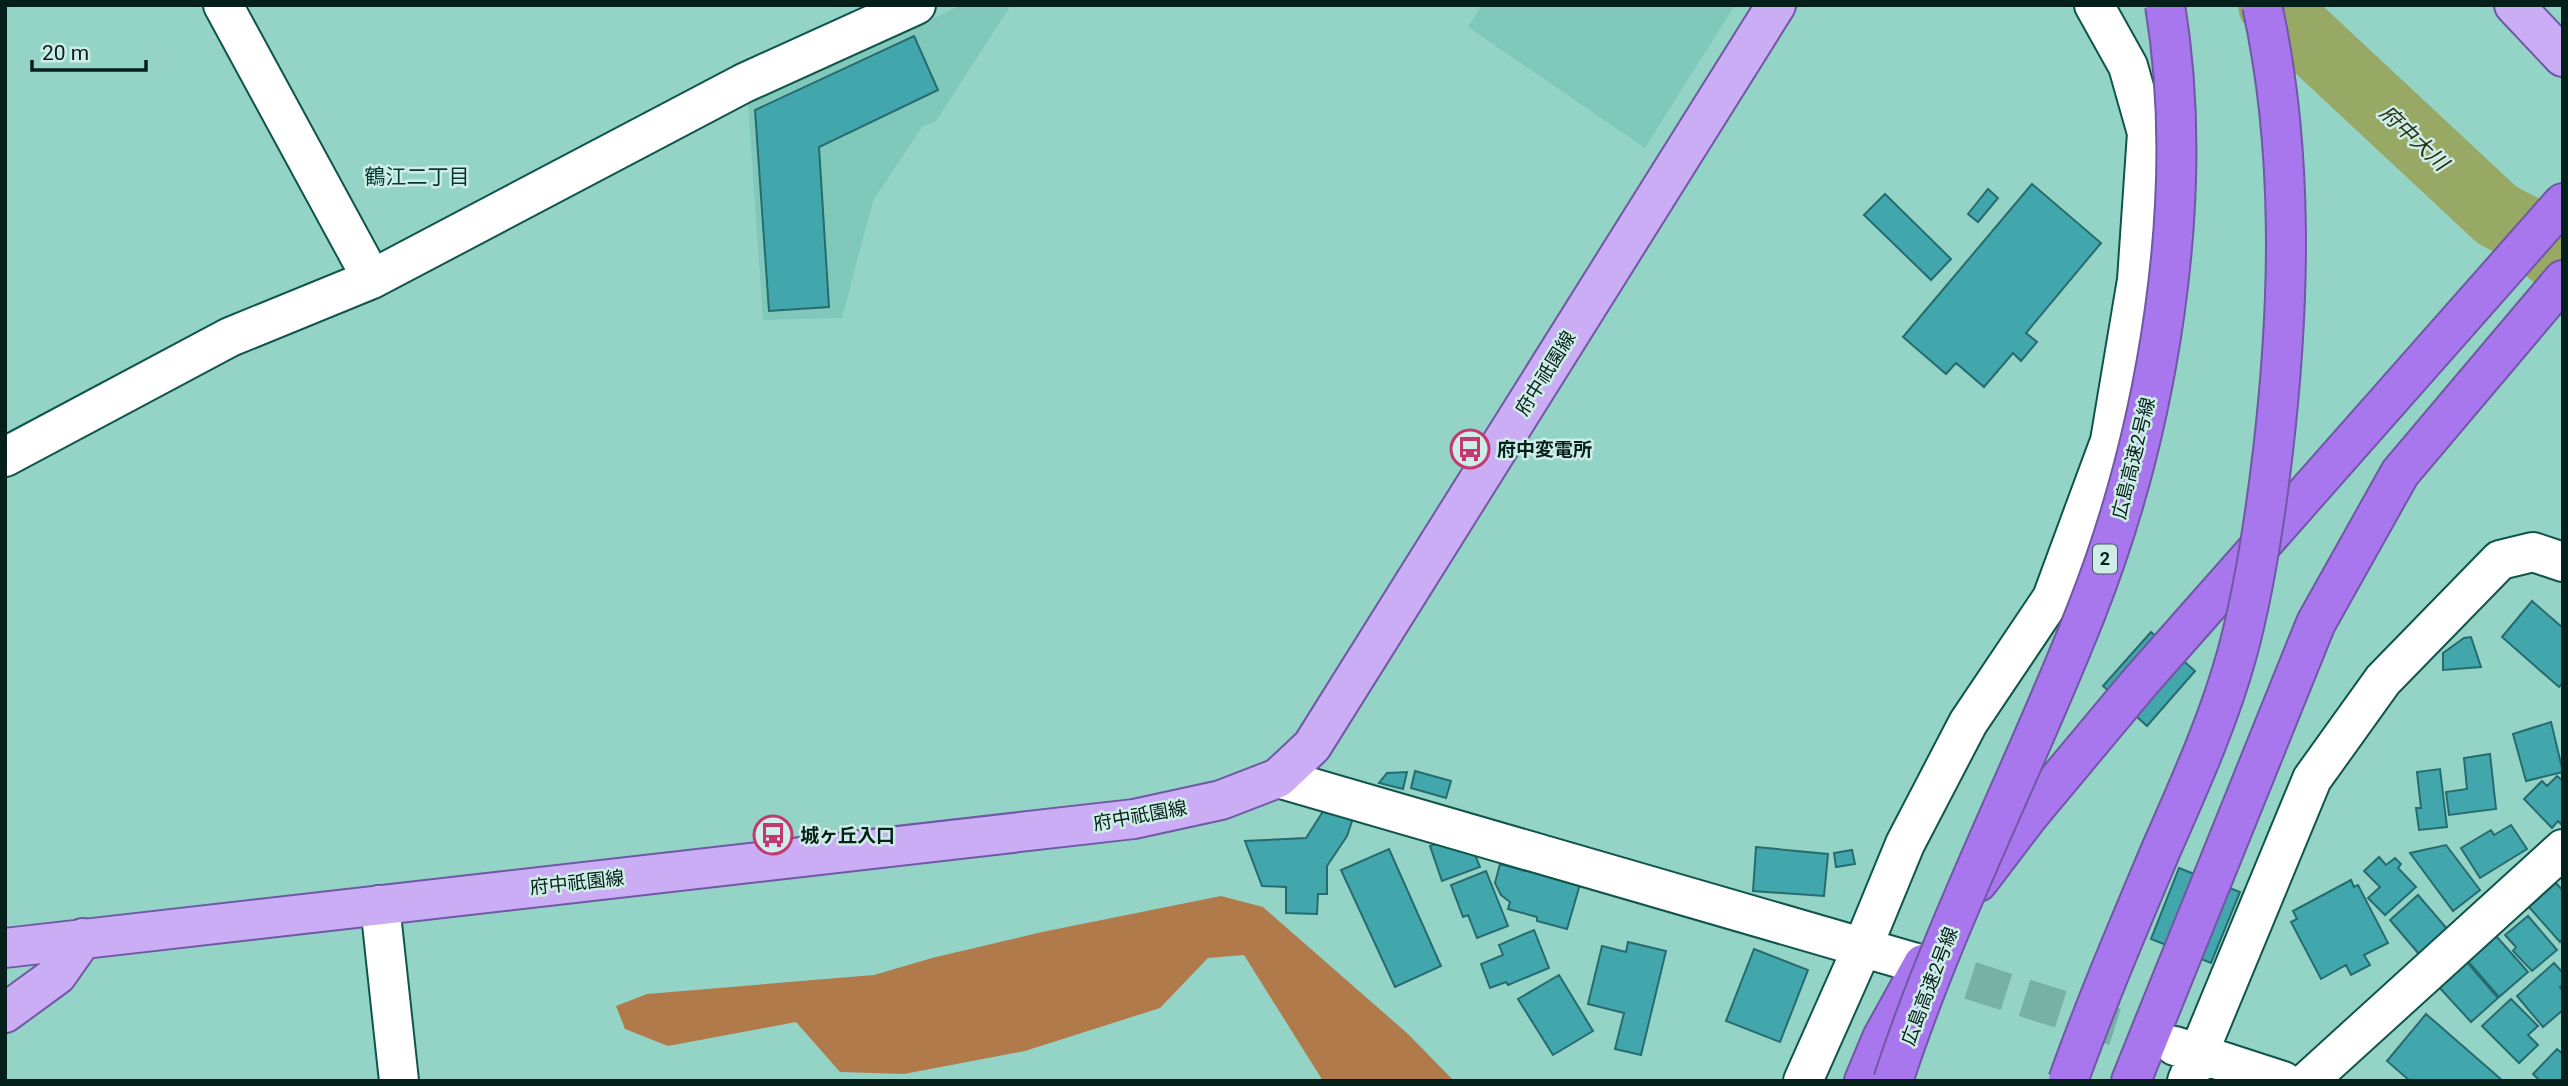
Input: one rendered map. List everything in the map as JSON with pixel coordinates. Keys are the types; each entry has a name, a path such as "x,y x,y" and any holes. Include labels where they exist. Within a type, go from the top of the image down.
{"highway":[{"name":"広島高速2号線","path":"1893,1081 1967,889 2088,608 2118,523 2141,438 2167,285 2175,206 2178,145 2175,80 2165,5"},
{"path":"2068,1081 2093,1011 2211,733 2236,654 2254,579 2268,491 2284,315 2283,136 2271,45 2262,5"},
{"path":"1864,1081 1882,1038 1927,956 2029,815 2140,682 2563,203"},
{"path":"2131,1081 2316,623 2400,473 2554,291"}],"main road":[{"name":"府中祇園線","path":"5,948 1134,819 1221,800 1278,778 1312,746 1776,5"},
{"path":"2514,5 2563,57"},
{"path":"5,1013 57,975 83,938"}],"street":[{"path":"223,5 372,279"},
{"path":"5,457 230,337 372,279 744,83 916,5"},
{"path":"1803,1081 1905,844 1968,723 2052,598 2110,441 2137,280 2147,133 2128,66 2094,5"},
{"path":"2283,1081 2187,1060 2312,779 2383,680 2500,560 2533,552 2563,562"},
{"path":"1278,778 1916,963"},
{"path":"2308,1081 2563,849"},
{"path":"380,905 399,1081"}],"shaded area":[{"path":"962,5 1011,5 936,121 922,127 873,201 842,318 763,320 748,103"},
{"path":"1482,5 1735,5 1645,148 1468,27"},
{"path":"1221,896 1263,907 1408,1034 1454,1081 1323,1081 1244,955 1208,958 1160,1008 1025,1051 904,1074 840,1072 796,1022 668,1046 625,1029 616,1006 647,994 874,975 1042,932"}],"building":[{"path":"914,36 938,90 819,147 829,307 769,311 755,110"},
{"path":"2032,184 2101,243 2026,333 2037,342 2021,361 2013,353 1984,387 1956,363 1946,374 1903,337"},
{"path":"1988,189 1998,198 1978,222 1968,214"},
{"path":"1885,194 1951,259 1931,280 1864,215"},
{"path":"2532,601 2563,628 2563,683 2559,687 2502,637"},
{"path":"2151,632 2195,671 2147,726 2103,686"},
{"path":"2471,637 2481,667 2443,670 2443,653 2464,638"},
{"path":"2551,722 2563,772 2526,781 2513,734"},
{"path":"2490,754 2496,809 2449,815 2446,792 2467,789 2464,758"},
{"path":"2440,769 2447,827 2419,830 2416,808 2421,808 2417,772"},
{"path":"1415,771 1451,781 1446,798 1411,788"},
{"path":"1407,772 1403,789 1379,783 1387,773"},
{"path":"2557,776 2563,781 2563,826 2558,821 2552,828 2524,799 2542,781 2547,786"},
{"path":"1324,810 1353,818 1347,836 1327,866 1327,894 1318,894 1317,914 1286,913 1286,887 1262,886 1245,841 1306,838"},
{"path":"2511,825 2527,849 2480,878 2461,848 2491,830 2494,835"},
{"path":"1448,839 1471,845 1480,867 1442,881 1430,846"},
{"path":"2446,845 2480,890 2453,911 2410,853"},
{"path":"1756,847 1828,854 1824,896 1753,891"},
{"path":"1389,849 1441,966 1395,987 1341,870"},
{"path":"1852,850 1855,864 1836,867 1834,853"},
{"path":"2379,857 2386,865 2395,858 2401,864 2398,868 2416,887 2385,915 2368,898 2380,887 2364,871"},
{"path":"1500,864 1525,871 1526,867 1581,881 1567,929 1508,909 1510,902 1501,895 1495,883"},
{"path":"2179,868 2240,892 2211,963 2151,939"},
{"path":"1486,871 1508,926 1477,938 1468,915 1463,917 1451,885"},
{"path":"2351,880 2354,887 2358,885 2388,943 2364,955 2370,965 2351,975 2346,965 2321,979 2291,922 2297,919 2293,911"},
{"path":"2556,883 2563,891 2563,939 2560,942 2529,907"},
{"path":"2418,895 2448,930 2419,954 2390,920"},
{"path":"2528,916 2557,950 2532,971 2513,951 2516,947 2505,935"},
{"path":"1534,930 1549,968 1508,985 1506,982 1490,988 1481,964 1503,955 1499,945"},
{"path":"2496,936 2528,972 2499,997 2467,960"},
{"path":"1628,942 1666,951 1641,1055 1615,1049 1624,1013 1588,1004 1602,946 1626,952"},
{"path":"1754,949 1808,970 1780,1042 1726,1021"},
{"path":"2466,961 2498,998 2471,1022 2438,986"},
{"path":"2554,963 2563,973 2563,985 2560,987 2563,991 2563,1010 2543,1027 2517,996"},
{"path":"1559,975 1593,1031 1553,1055 1518,999"},
{"path":"2511,999 2538,1026 2528,1035 2538,1045 2519,1063 2482,1026"},
{"path":"2426,1014 2503,1081 2410,1081 2387,1061"},
{"path":"2557,1049 2563,1054 2563,1081 2540,1081 2533,1074"}],"waterway":[{"name":"府中大川","path":"2272,5 2497,215 2522,228 2563,262"}],"tunnel":[{"path":"1916,963 2175,1046"}],"place":[{"name":"府中変電所","path":"1470,449"},
{"name":"城ヶ丘入口","path":"773,835"}],"district":[{"name":"鶴江二丁目","path":"417,177"}]}
